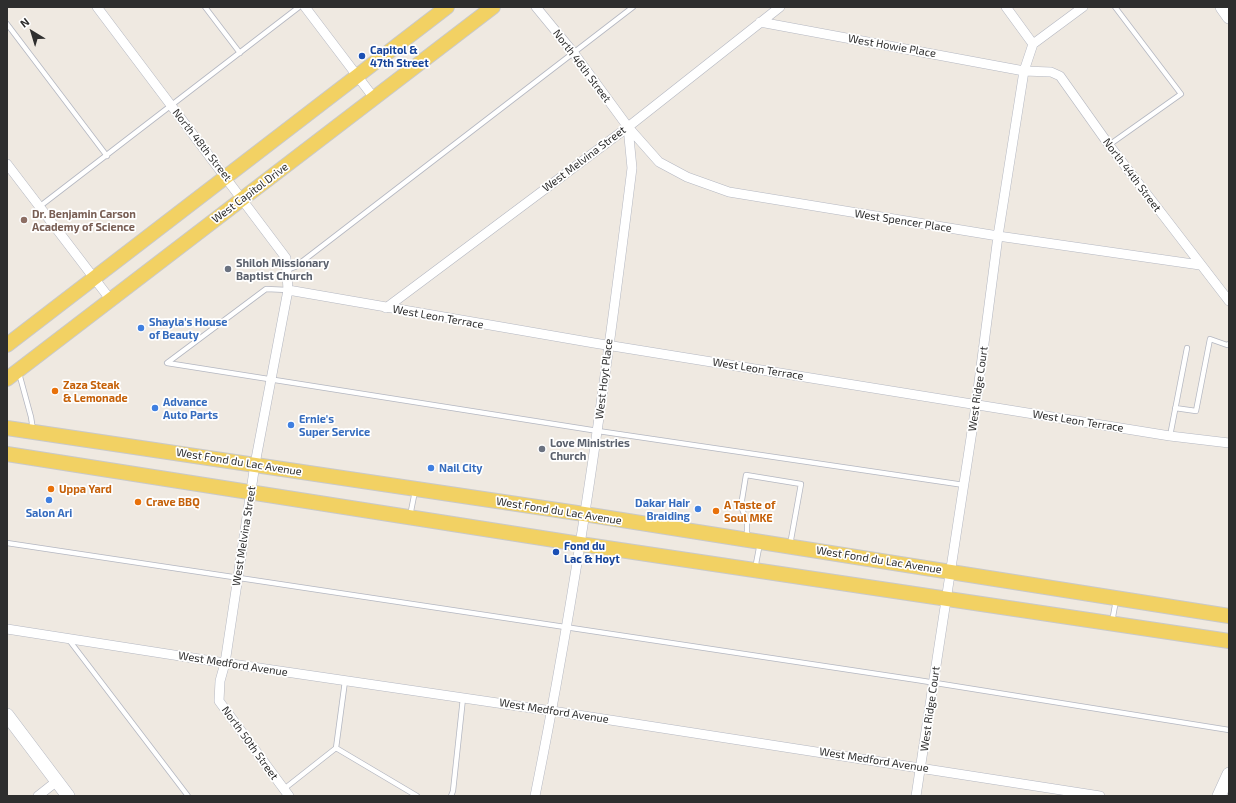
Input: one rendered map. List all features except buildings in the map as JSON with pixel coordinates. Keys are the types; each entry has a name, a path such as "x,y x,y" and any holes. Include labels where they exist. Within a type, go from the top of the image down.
{"main road":[{"path":"7,345 93,277 447,7"},
{"name":"West Capitol Drive","path":"7,379 493,7"},
{"name":"West Fond du Lac Avenue","path":"8,427 584,514 1229,616"},
{"path":"7,454 580,544 1229,641"}],"street":[{"name":"North 48th Street","path":"97,7 286,258 288,270 288,290"},
{"path":"305,7 374,98"},
{"name":"North 46th Street","path":"536,7 573,52 628,127"},
{"name":"West Melvina Street","path":"386,308 628,127 780,7"},
{"path":"1006,7 1033,44 1083,7"},
{"path":"1222,7 1229,17"},
{"name":"West Howie Place","path":"760,22 1024,71"},
{"name":"West Ridge Court","path":"916,796 922,768 950,571 976,405 998,236 1024,71 1033,44"},
{"name":"North 44th Street","path":"1024,71 1051,72 1060,76 1200,265 1229,301"},
{"name":"West Spencer Place","path":"628,127 659,162 687,177 729,192 998,236 1200,265"},
{"name":"West Hoyt Place","path":"537,796 598,431 632,168 628,127"},
{"path":"7,164 110,299"},
{"name":"West Melvina Street","path":"225,663 255,464 288,290"},
{"name":"West Leon Terrace","path":"288,290 386,308 976,405 1170,436 1229,443"},
{"name":"West Medford Avenue","path":"7,629 552,711 1100,796"},
{"name":"North 50th Street","path":"225,663 220,681 219,701 286,792"},
{"path":"7,715 68,796"},
{"path":"1220,796 1229,774"},
{"path":"38,796 57,782"}],"lane":[{"path":"205,7 240,53"},
{"path":"40,207 172,107 299,7"},
{"path":"288,270 295,267 632,7"},
{"path":"1110,145 1181,94 1115,7"},
{"path":"7,24 107,156"},
{"path":"288,290 266,289 167,363 598,431 964,485"},
{"path":"1175,408 1196,411 1210,339 1227,345 1229,344"},
{"path":"1170,436 1187,348"},
{"path":"18,370 31,417 33,431"},
{"path":"754,570 754,541 742,506 746,475 801,484 791,532 790,547"},
{"path":"409,517 416,489"},
{"path":"7,543 934,683 1229,730"},
{"path":"1112,624 1116,598"},
{"path":"68,638 188,796"},
{"path":"286,792 336,748 345,681"},
{"path":"451,796 454,784 463,698"},
{"path":"336,748 417,796"}],"place":[{"name":"Capitol & 47th Street","path":"362,56"},
{"name":"Dr. Benjamin Carson Academy of Science","path":"24,220"},
{"name":"Shiloh Missionary Baptist Church","path":"228,269"},
{"name":"Shayla's House of Beauty","path":"141,328"},
{"name":"Zaza Steak & Lemonade","path":"55,391"},
{"name":"Advance Auto Parts","path":"155,408"},
{"name":"Ernie's Super Service","path":"291,425"},
{"name":"Love Ministries Church","path":"542,449"},
{"name":"Nail City","path":"431,468"},
{"name":"Uppa Yard","path":"51,489"},
{"name":"Salon Ari","path":"49,500"},
{"name":"Crave BBQ","path":"138,502"},
{"name":"Dakar Hair Braiding","path":"698,509"},
{"name":"A Taste of Soul MKE","path":"716,511"},
{"name":"Fond du Lac & Hoyt","path":"556,552"}]}
